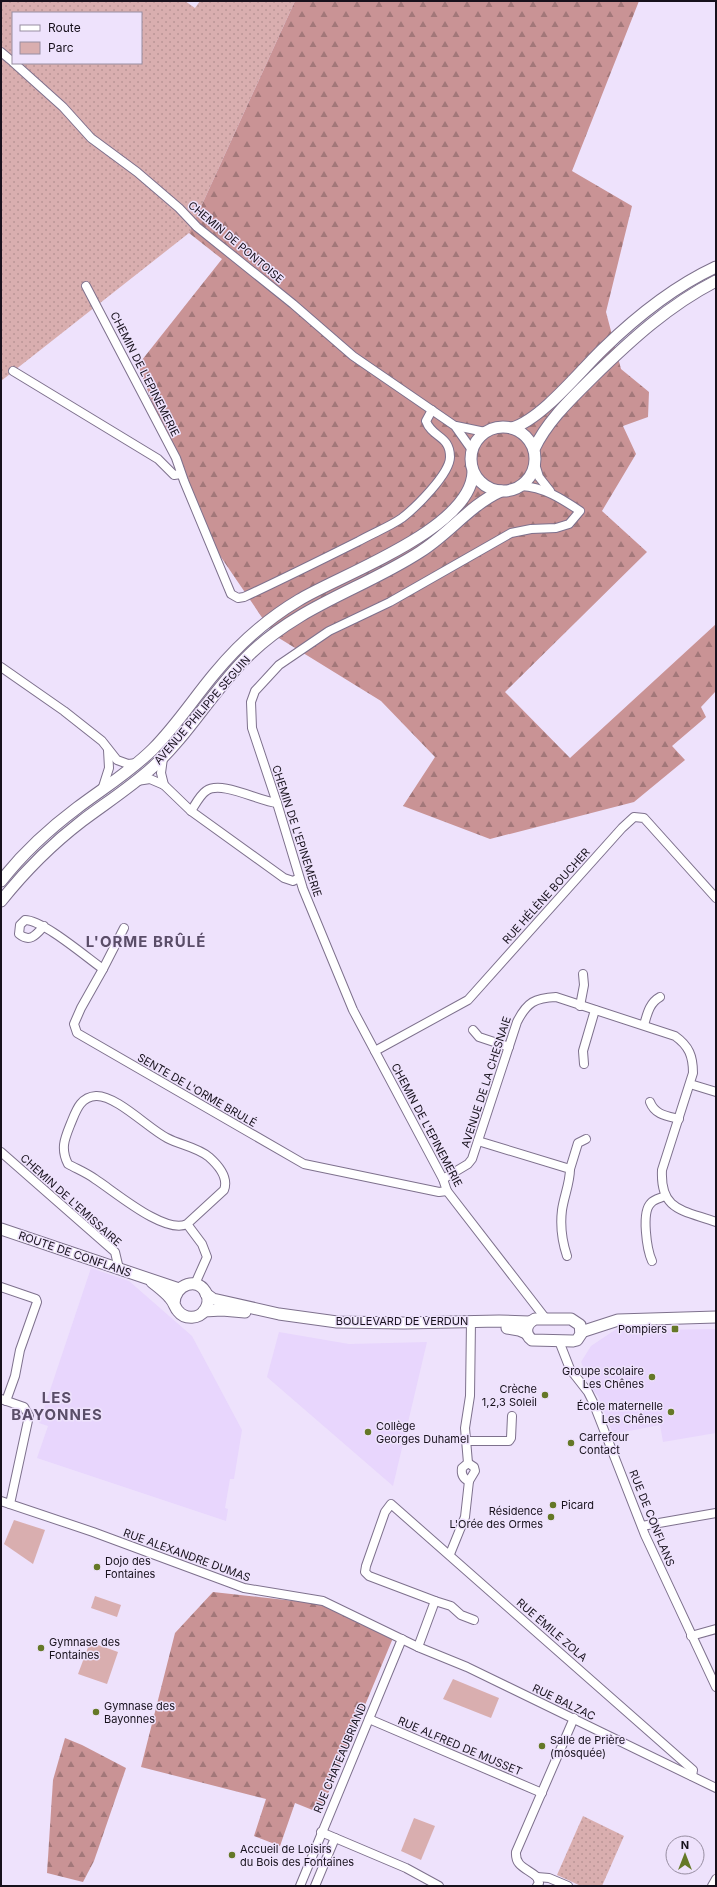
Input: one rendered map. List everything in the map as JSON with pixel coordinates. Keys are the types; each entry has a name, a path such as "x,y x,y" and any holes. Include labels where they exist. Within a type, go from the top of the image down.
{"main road":[{"path":"512,428 528,438 534,449 535,464 529,478 521,486 512,490 501,491 485,486 473,472 471,461 472,450 477,440 485,432 498,427 512,428 525,423 541,411 604,348 646,311 680,286 716,267"},
{"path":"534,449 544,429 559,411 623,348 672,308 716,281"},
{"name":"AVENUE PHILIPPE SEGUIN","path":"1,880 22,856 49,831 138,763 166,734 228,658 253,633 298,600 399,550 422,536 455,508 472,484 473,472"},
{"name":"AVENUE PHILIPPE SEGUIN","path":"1,901 20,878 51,846 83,820 135,782 163,758 236,668 278,630 320,604 419,553 440,538 481,502 501,491"},
{"name":"ROUTE DE CONFLANS","path":"1,1228 119,1268 149,1280"},
{"path":"149,1280 169,1284 179,1289"},
{"path":"149,1280 165,1293 176,1309 185,1316 196,1317 204,1311 208,1303 206,1294 199,1286 189,1284 179,1289 174,1298 174,1304"},
{"name":"BOULEVARD DE VERDUN","path":"206,1294 213,1299 279,1314 319,1321 375,1324 530,1325"},
{"name":"BOULEVARD DE VERDUN","path":"204,1311 235,1310 298,1323 336,1327 471,1325 516,1329 530,1325"},
{"path":"580,1327 579,1338 573,1341 536,1341 530,1338 530,1325 546,1319 571,1319 580,1327 594,1326 618,1320 716,1317"}],"street":[{"name":"CHEMIN DE PONTOISE","path":"1,52 12,61"},
{"name":"CHEMIN DE PONTOISE","path":"15,64 63,107 91,138 132,168 179,208 197,227 293,304 353,356 455,426 472,450"},
{"name":"CHEMIN DE L'EPINEMERIE","path":"86,286 176,458 181,474 231,594 238,598 244,597 334,554 400,518 417,505 443,474 450,459 449,446 443,439 429,429 426,421 432,410"},
{"path":"13,371 158,460 174,475 181,474"},
{"name":"CHEMIN DE PONTOISE","path":"455,426 485,432"},
{"path":"535,464 539,477 554,494"},
{"path":"521,486 535,487 554,494"},
{"name":"CHEMIN DE L'EPINEMERIE","path":"546,1319 530,1301 447,1191 443,1179 353,1010 299,878 277,803 252,728 250,712 251,702 255,691 279,665 329,631 390,602 511,533 531,528 556,528 569,524 580,511 554,494"},
{"path":"1,667 64,711 102,741 108,750 120,762 128,764 138,763"},
{"path":"101,791 105,784 109,768 108,750"},
{"path":"163,758 161,773 164,785"},
{"path":"135,782 150,779 164,785 191,811 284,878 293,881 299,878"},
{"path":"191,811 205,791 221,787 269,802 277,803"},
{"name":"RUE HÉLÈNE BOUCHER","path":"375,1051 468,1000 634,817 644,818 716,898"},
{"path":"44,926 103,969"},
{"name":"SENTE DE L'ORME BRULÉ","path":"124,928 103,969 80,1008 74,1024 77,1033 304,1164 439,1192 447,1191"},
{"path":"580,1006 584,985 583,974"},
{"name":"AVENUE DE LA CHESNAIE","path":"443,1179 468,1164 472,1159 522,1012 534,1001 541,998 556,997 674,1036 688,1048 693,1061 690,1084 662,1170 661,1183 665,1196"},
{"path":"644,1025 654,1000 660,997"},
{"path":"584,1064 583,1051 595,1010"},
{"path":"473,1030 479,1037 509,1047"},
{"path":"690,1084 716,1092"},
{"path":"96,1096 109,1100 167,1138 205,1154 218,1168 226,1178 224,1190 187,1224 179,1226 153,1217 139,1210 95,1178 68,1164 63,1150 64,1142 79,1104 84,1100 96,1096"},
{"path":"650,1102 653,1109 659,1113 679,1119"},
{"path":"567,1256 562,1240 562,1211 570,1178 570,1170 578,1143 586,1138"},
{"path":"478,1141 570,1170"},
{"name":"CHEMIN DE L'EMISSAIRE","path":"1,1152 115,1252 119,1268"},
{"path":"652,1261 646,1241 647,1208 651,1202 665,1196 675,1207 716,1222"},
{"path":"187,1224 202,1244 207,1257 195,1284"},
{"path":"1,1286 36,1298 37,1302 20,1350 15,1376 3,1400 24,1407 29,1416 10,1504"},
{"name":"CHEMIN DE L'EPINEMERIE","path":"530,1301 535,1315 530,1325"},
{"path":"450,1554 465,1517 469,1481 464,1478 461,1473 462,1468 468,1463 466,1428 470,1396 471,1325"},
{"name":"RUE DE CONFLANS","path":"559,1341 570,1369 588,1392 642,1526 691,1636 716,1687"},
{"path":"567,1359 573,1341"},
{"path":"467,1441 509,1441 511,1438 512,1416"},
{"name":"RUE ALEXANDRE DUMAS","path":"1,1501 93,1532 244,1588 323,1601 402,1639"},
{"name":"RUE ÉMILE ZOLA","path":"434,1601 369,1576 366,1572 366,1566 385,1512 391,1504 450,1554 693,1770 692,1776"},
{"path":"642,1526 716,1513"},
{"path":"418,1647 434,1601 451,1606 461,1615 474,1620"},
{"path":"691,1636 716,1629"},
{"name":"RUE BALZAC","path":"402,1639 467,1667 716,1788"},
{"name":"RUE CHATEAUBRIAND","path":"300,1886 321,1832 402,1639"},
{"path":"568,1886 549,1878 537,1877 519,1865 516,1858 516,1852 574,1718"},
{"name":"RUE ALFRED DE MUSSET","path":"369,1719 542,1793"},
{"path":"321,1832 406,1868 439,1886"},
{"path":"315,1886 336,1838"},
{"path":"537,1877 539,1883 537,1886"},
{"path":"712,1886 716,1879"}],"shaded area":[{"path":"91,1268 129,1281 192,1336 242,1430 234,1479 230,1479 225,1508 228,1509 226,1521 37,1458 48,1426 39,1423"},
{"name":"Groupe scolaire Les Chênes","path":"618,1328 645,1328 648,1330 716,1329 716,1433 663,1442 660,1425 613,1434 598,1396 594,1392 581,1362 591,1346"},
{"name":"Collège Georges Duhamel","path":"279,1332 349,1344 427,1342 393,1486 267,1377"}],"green space":[{"path":"1,1 185,1 195,8 200,1 295,1 189,233 1,381"},
{"path":"295,1 639,1 572,171 632,206 606,312 621,369 649,392 648,417 623,426 636,454 602,511 647,552 505,692 570,758 716,624 716,691 701,707 706,717 672,746 685,760 634,802 490,839 403,806 435,757 381,701 274,635 197,522 138,365 222,259 189,233"},
{"path":"14,1520 45,1530 33,1564 4,1544"},
{"path":"213,1592 322,1604 393,1638 320,1813 295,1803 280,1846 254,1836 266,1799 141,1767 175,1633"},
{"path":"95,1596 121,1605 117,1617 91,1608"},
{"path":"90,1642 118,1652 107,1684 78,1674"},
{"path":"453,1679 499,1698 491,1718 443,1699"},
{"path":"65,1738 82,1745 126,1768 94,1861 83,1882 47,1873 53,1780"},
{"path":"583,1816 624,1836 602,1886 581,1886 557,1875"},
{"path":"414,1818 435,1826 421,1860 401,1851"}],"place":[{"name":"Pompiers","path":"675,1329"},
{"name":"Groupe scolaire Les Chênes","path":"652,1377"},
{"name":"Crèche 1,2,3 Soleil","path":"545,1395"},
{"name":"École maternelle Les Chênes","path":"671,1412"},
{"name":"Collège Georges Duhamel","path":"368,1432"},
{"name":"Carrefour Contact","path":"571,1443"},
{"name":"Picard","path":"553,1505"},
{"name":"Résidence L'Orée des Ormes","path":"551,1517"},
{"name":"Dojo des Fontaines","path":"97,1567"},
{"name":"Gymnase des Fontaines","path":"41,1648"},
{"name":"Gymnase des Bayonnes","path":"96,1712"},
{"name":"Salle de Prière (mosquée)","path":"542,1746"},
{"name":"Accueil de Loisirs du Bois des Fontaines","path":"232,1855"}],"district":[{"name":"L'ORME BRÛLÉ","path":"146,941"},
{"name":"LES BAYONNES","path":"57,1406"}]}
